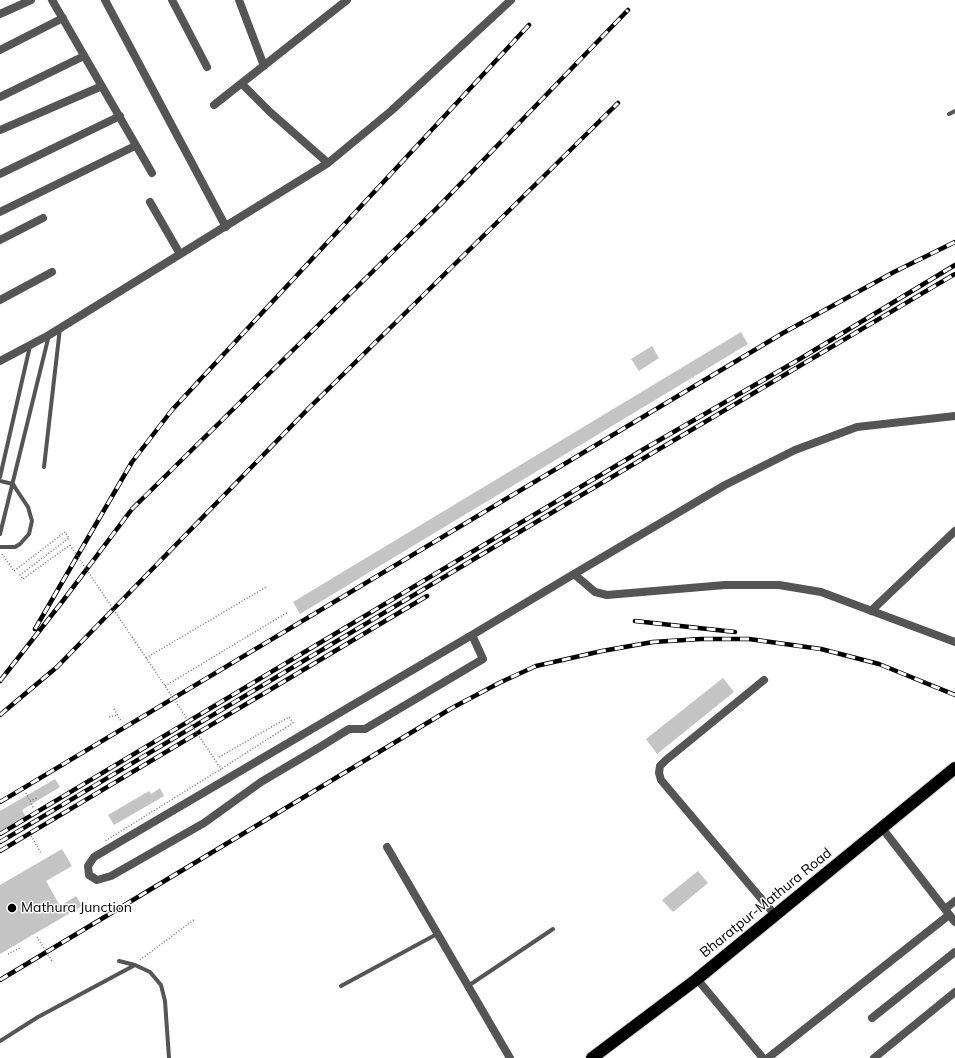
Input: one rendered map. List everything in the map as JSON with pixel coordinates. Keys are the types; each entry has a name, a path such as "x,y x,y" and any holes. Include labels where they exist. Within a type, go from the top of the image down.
{"highway":[{"name":"Bharatpur-Mathura Road","path":"592,1058 697,979 955,768"}],"street":[{"path":"0,14 31,0"},
{"path":"52,0 120,116 135,146 152,173"},
{"path":"104,0 226,227"},
{"path":"172,0 207,67"},
{"path":"239,0 264,66"},
{"path":"214,105 347,0"},
{"path":"0,361 49,335 328,163 391,112 511,0"},
{"path":"0,50 63,18"},
{"path":"0,97 84,56"},
{"path":"242,84 270,112 328,163"},
{"path":"0,130 102,86"},
{"path":"0,174 120,116"},
{"path":"0,212 135,146"},
{"path":"150,202 180,254"},
{"path":"0,240 43,218"},
{"path":"0,300 52,272"},
{"path":"472,635 483,658 365,729 349,729 261,782 204,823 111,876 98,880 89,875 88,866 94,857 725,485 795,450 857,427 955,416"},
{"path":"871,611 955,531"},
{"path":"574,574 595,592 607,595 725,584 779,585 821,592 955,642"},
{"path":"764,680 666,760 660,766 659,773 661,780 775,915"},
{"path":"882,828 955,922"},
{"path":"387,847 510,1058"},
{"path":"768,1058 947,912 955,901"},
{"path":"872,1018 955,952"},
{"path":"697,979 763,1058"},
{"path":"874,1058 955,992"}],"lane":[{"path":"949,114 955,111"},
{"path":"44,467 60,327"},
{"path":"0,534 49,335"},
{"path":"0,477 1,464 30,345"},
{"path":"0,480 13,484 28,507 31,515 31,527 25,540 15,546 0,547"},
{"path":"468,986 553,929"},
{"path":"341,986 438,934"},
{"path":"119,961 134,965 150,972 161,985 165,1001 169,1058"},
{"path":"0,1041 38,1017 134,965"}],"path":[{"path":"0,551 14,571 65,532 69,538 20,575 24,579 70,544 221,769"},
{"path":"146,658 266,587"},
{"path":"165,686 288,612"},
{"path":"114,709 122,721"},
{"path":"109,718 118,715"},
{"path":"105,841 293,723 289,717 219,757"},
{"path":"26,793 34,809"},
{"path":"30,801 37,798"},
{"path":"31,836 41,852"},
{"path":"134,965 195,919"},
{"path":"37,937 52,961"},
{"path":"8,954 20,948"}],"building":[{"path":"741,332 748,344 300,614 293,602"},
{"path":"652,346 659,358 639,371 631,359"},
{"path":"723,678 734,692 657,754 646,739"},
{"path":"55,779 60,787 22,810 26,817 0,832 0,811"},
{"path":"160,788 164,796 114,825 108,815 149,791 151,794"},
{"path":"62,849 72,866 46,881 60,906 76,896 82,906 0,954 0,885"},
{"path":"698,871 708,883 673,912 662,900"}],"railway":[{"path":"0,681 132,509 441,204 628,10"},
{"path":"35,629 132,462 172,410 529,25"},
{"path":"0,715 57,667 308,409 618,103"},
{"path":"0,802 783,333 894,272 955,242"},
{"path":"0,834 644,449 798,360 955,265"},
{"path":"0,842 955,274"},
{"path":"0,851 427,596"},
{"path":"635,621 735,632"},
{"path":"0,980 452,708 499,683 536,666 602,651 653,642 701,639 749,639 821,649 879,664 955,695"}],"place":[{"name":"Mathura Junction","path":"12,908"}]}
